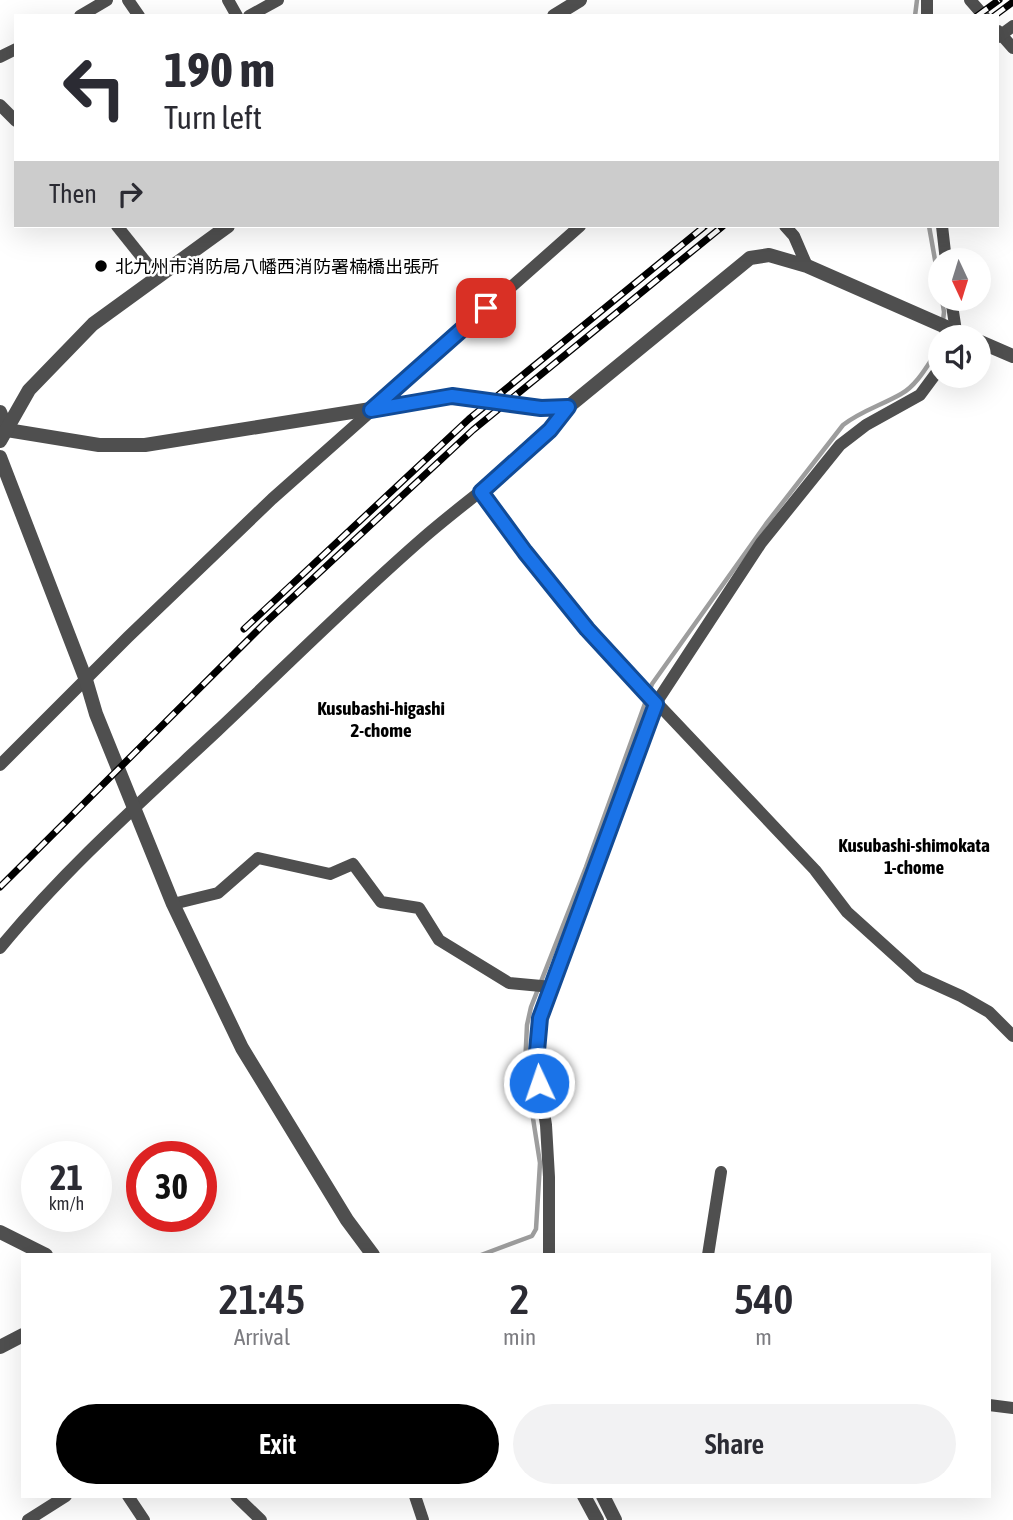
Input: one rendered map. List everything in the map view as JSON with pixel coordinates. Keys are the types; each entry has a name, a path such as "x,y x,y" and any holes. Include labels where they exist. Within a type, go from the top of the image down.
{"street":[{"path":"83,14 107,0"},
{"path":"254,14 278,0"},
{"path":"970,0 982,14"},
{"path":"557,14 578,1"},
{"path":"1013,26 999,34 1013,48"},
{"path":"0,105 14,119"},
{"path":"119,228 157,276"},
{"path":"3,435 29,390 83,333 221,228"},
{"path":"0,765 262,508 578,228"},
{"path":"787,228 794,236 807,266"},
{"path":"942,228 945,248"},
{"path":"0,948 34,907 134,809 423,538 481,492 550,430 568,407 750,258 769,255 807,266 935,325"},
{"path":"991,347 1013,356"},
{"path":"549,1253 546,1125 536,1062 540,1018 656,704 761,543 840,445 866,425 920,395 928,384"},
{"path":"3,435 99,445 145,445 452,396 541,408 568,407"},
{"path":"0,412 3,435"},
{"path":"0,457 86,680 96,714 173,904 243,1048 347,1220 372,1253"},
{"path":"481,492 587,629 815,870 847,912 919,977 989,1012 1013,1036"},
{"path":"173,904 218,893 258,858 330,874 353,864 381,902 419,908 439,940 509,983 552,987"},
{"path":"708,1253 721,1171"},
{"path":"0,1232 42,1253"},
{"path":"0,1348 21,1336"},
{"path":"991,1405 1013,1409"},
{"path":"34,1519 63,1498"},
{"path":"129,1498 144,1520"},
{"path":"238,1498 253,1518"},
{"path":"416,1498 423,1520"},
{"path":"585,1498 597,1520"},
{"path":"604,1498 615,1520"}],"waterway":[{"path":"915,14 917,0"},
{"path":"929,228 933,248"},
{"path":"942,325 944,312"},
{"path":"486,1253 532,1236 536,1229 540,1163 532,1112 524,1086 527,1025 531,1007 586,867 652,684 766,524 843,425 907,390 928,364"}],"railway":[{"path":"980,14 999,0"},
{"path":"997,14 1013,2"},
{"path":"244,629 469,419 703,228"},
{"path":"0,887 264,624 473,430 721,228"}],"place":[{"name":"北九州市消防局八幡西消防署楠橋出張所","path":"101,266"}],"district":[{"name":"Kusubashi-higashi 2-chome","path":"381,719"},
{"name":"Kusubashi-shimokata 1-chome","path":"914,856"}],"route":[{"path":"486,308 371,410 452,396 541,408 568,407 550,430 481,492 587,629 656,704 540,1018 536,1062 539,1083"}]}
